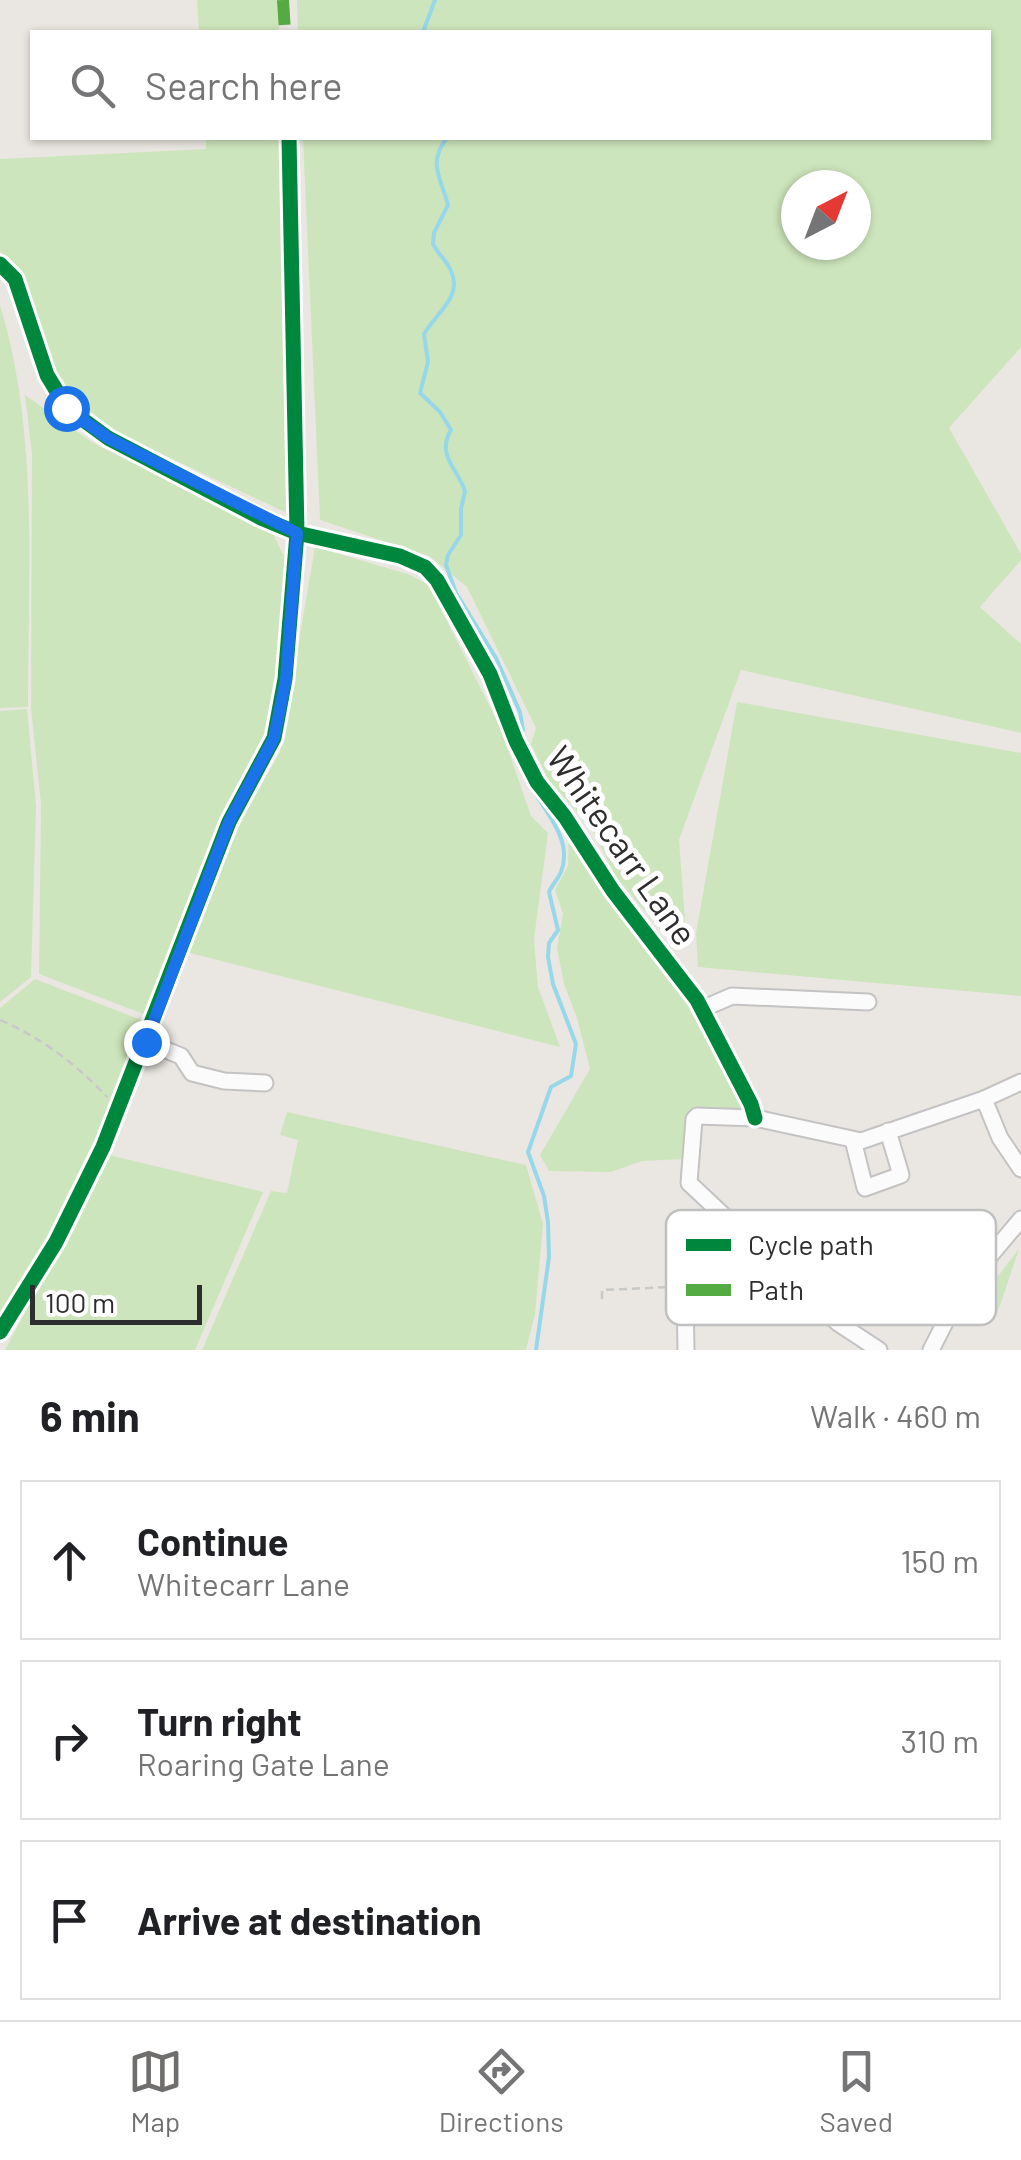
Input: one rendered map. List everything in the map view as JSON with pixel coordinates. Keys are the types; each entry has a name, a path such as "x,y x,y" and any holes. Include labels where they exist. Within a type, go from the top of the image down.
{"street":[{"name":"Whitecarr Lane","path":"0,264 16,279 47,375 66,408 108,438 297,533 400,556 425,568 436,580 490,674 537,782 702,1009 752,1104 754,1118"},
{"path":"0,1332 56,1242 119,1109 229,822 274,738 286,679 297,533"},
{"path":"702,1009 732,996 868,1002"},
{"path":"146,1042 181,1056 192,1073 224,1082 266,1083"},
{"path":"717,1210 689,1183 694,1120 698,1116 754,1118 861,1141 984,1100 1021,1082"},
{"path":"984,1100 1000,1138 1021,1168"},
{"path":"853,1140 864,1188 902,1175 888,1131"},
{"path":"996,1248 1021,1218"},
{"path":"686,1325 686,1350"},
{"path":"841,1325 879,1350"},
{"path":"930,1350 943,1325"}],"path":[{"path":"0,1020 34,1035 84,1072 119,1109"},
{"path":"602,1299 602,1290 666,1287"}],"green space":[{"path":"197,0 278,0 279,30 199,30"},
{"path":"297,0 1021,0 1021,347 949,428 1021,554 1021,560 980,607 1021,644 1021,733 741,670 679,840 686,933 670,941 616,877 591,827 549,781 531,744 536,728 467,587 429,556 320,520 303,140 991,140 991,30 298,30"},
{"path":"206,140 284,140 295,517 111,430 73,401 43,351 24,275 0,251 0,159 206,149"},
{"path":"0,305 21,403 29,555 28,707 0,708"},
{"path":"25,395 95,444 272,532 288,564 277,680 264,742 146,1015 39,974 41,804 31,709 32,454"},
{"path":"315,547 408,574 429,585 501,729 531,816 548,833 534,939 538,987 560,1047 186,952 243,817 280,752"},
{"path":"737,702 1021,753 1021,996 698,967 696,933"},
{"path":"27,709 36,806 31,977 0,1002 0,711"},
{"path":"569,829 695,1008 744,1101 746,1110 691,1111 684,1159 642,1161 611,1172 549,1171 540,1155 590,1069 557,948 563,914 555,890 568,866"},
{"path":"35,979 144,1021 81,1176 0,1321 0,1008"},
{"path":"287,1112 526,1165 543,1224 535,1314 526,1350 202,1350 271,1191 287,1193 298,1140 280,1135"},
{"path":"109,1155 263,1192 195,1350 5,1350"},
{"path":"1019,1249 997,1314 996,1279"}],"waterway":[{"path":"424,30 435,0"},
{"path":"446,140 437,163 448,205 434,233 433,244 451,271 454,289 424,334 428,362 420,393 440,412 451,430 447,454 465,491 461,535 446,565 456,593 496,658 520,712 520,735"},
{"path":"530,784 555,825 563,848 561,872 549,892 558,930 549,943 548,957 553,984 576,1044 571,1076 551,1087 528,1152 544,1196 548,1222 549,1257 536,1350"}],"marked path":[{"path":"283,0 285,30"}],"cycle path":[{"path":"0,1332 56,1242 103,1147 229,822 274,738 285,679 297,533 289,140"},
{"path":"0,264 15,279 47,375 67,408 108,438 261,518 297,533 400,556 425,567 437,580 490,674 537,782 613,891 697,1000 755,1118"}],"route":[{"path":"66,408 108,438 297,533 286,679 274,738 229,822 146,1042"}]}
